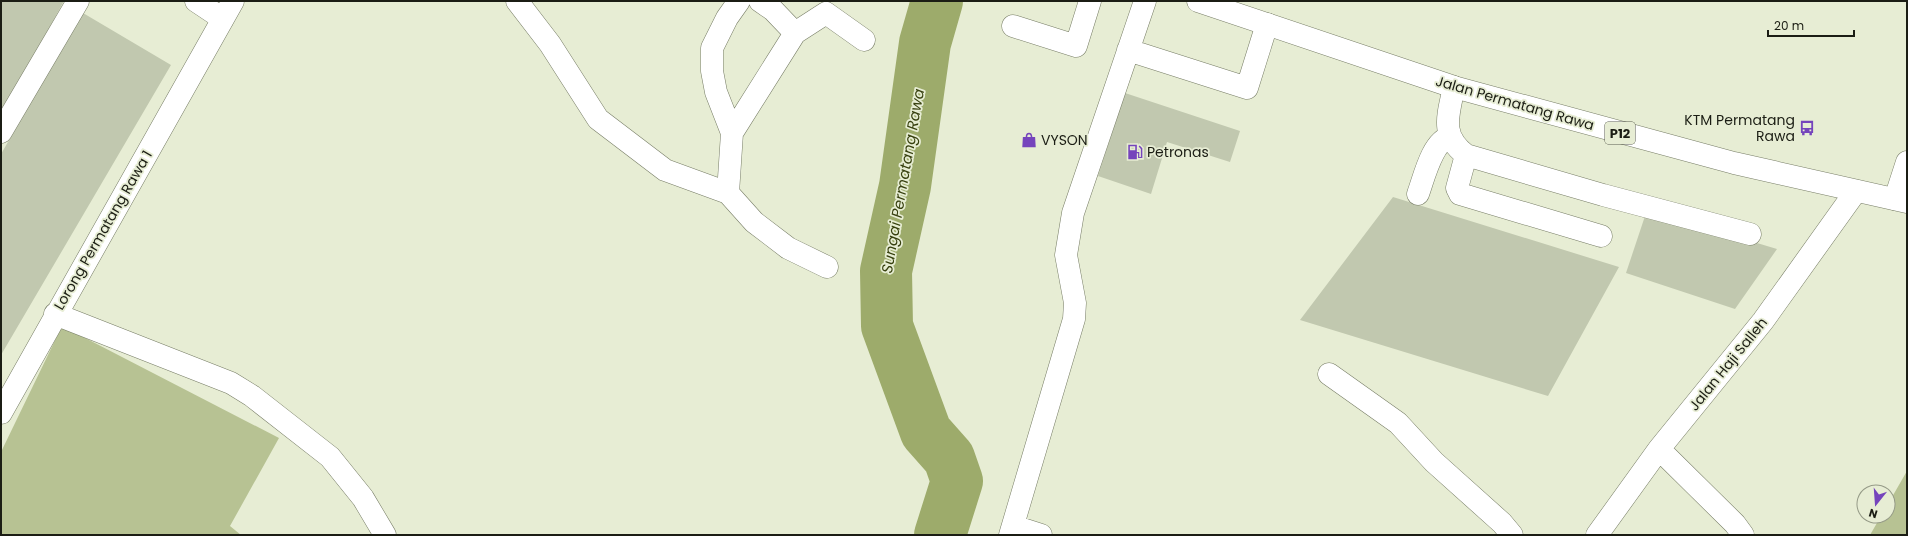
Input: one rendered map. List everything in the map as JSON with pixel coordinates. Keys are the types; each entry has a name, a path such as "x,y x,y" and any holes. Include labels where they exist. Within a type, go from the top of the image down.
{"street":[{"path":"1,132 78,1"},
{"path":"196,1 228,10"},
{"path":"517,1 550,44 598,119 665,170 728,193 754,222 788,248 827,267"},
{"path":"728,193 732,133 716,92 712,71 712,48 727,18 739,1"},
{"path":"760,1 773,10 795,33"},
{"path":"1013,26 1076,46 1090,1"},
{"path":"1041,535 1011,530 1074,319 1075,303 1066,255 1073,213 1145,1"},
{"name":"Jalan Permatang Rawa","path":"1198,1 1454,87 1673,148 1786,176 1901,200"},
{"name":"Lorong Permatang Rawa 1","path":"1,413 55,314 228,10"},
{"path":"732,133 795,33 826,13 864,40"},
{"path":"1128,50 1247,88 1267,24"},
{"path":"1454,87 1447,121 1450,137 1456,147 1466,155 1603,195 1750,234"},
{"path":"1418,194 1436,148 1444,138 1450,137"},
{"path":"1466,155 1457,188 1460,194 1600,236"},
{"path":"1901,200 1907,162"},
{"name":"Jalan Haji Salleh","path":"1597,535 1659,449 1763,321 1856,191"},
{"path":"55,314 230,382 252,396 330,457 363,498 385,535"},
{"path":"1329,374 1398,423 1434,462 1502,523 1512,535"},
{"path":"1659,449 1735,524 1743,535"}],"green space":[{"path":"62,326 279,438 230,526 241,535 1,535 1,452"},
{"path":"1907,471 1907,535 1870,535 1876,524 1896,524 1896,490"}],"building":[{"path":"1,1 64,1 1,115"},
{"path":"83,13 171,65 1,355 1,154"},
{"name":"Petronas","path":"1125,93 1240,131 1230,162 1167,142 1151,194 1098,176"},
{"path":"1393,197 1619,267 1548,396 1300,320"},
{"path":"1647,210 1777,249 1735,309 1626,273"}],"waterway":[{"name":"Sungai Permatang Rawa","path":"937,1 925,43 905,186 886,271 887,326 926,432 949,458 957,481 940,535"}],"place":[{"name":"KTM Permatang Rawa","path":"1807,128"},
{"name":"VYSON","path":"1029,140"},
{"name":"Petronas","path":"1135,152"}]}
